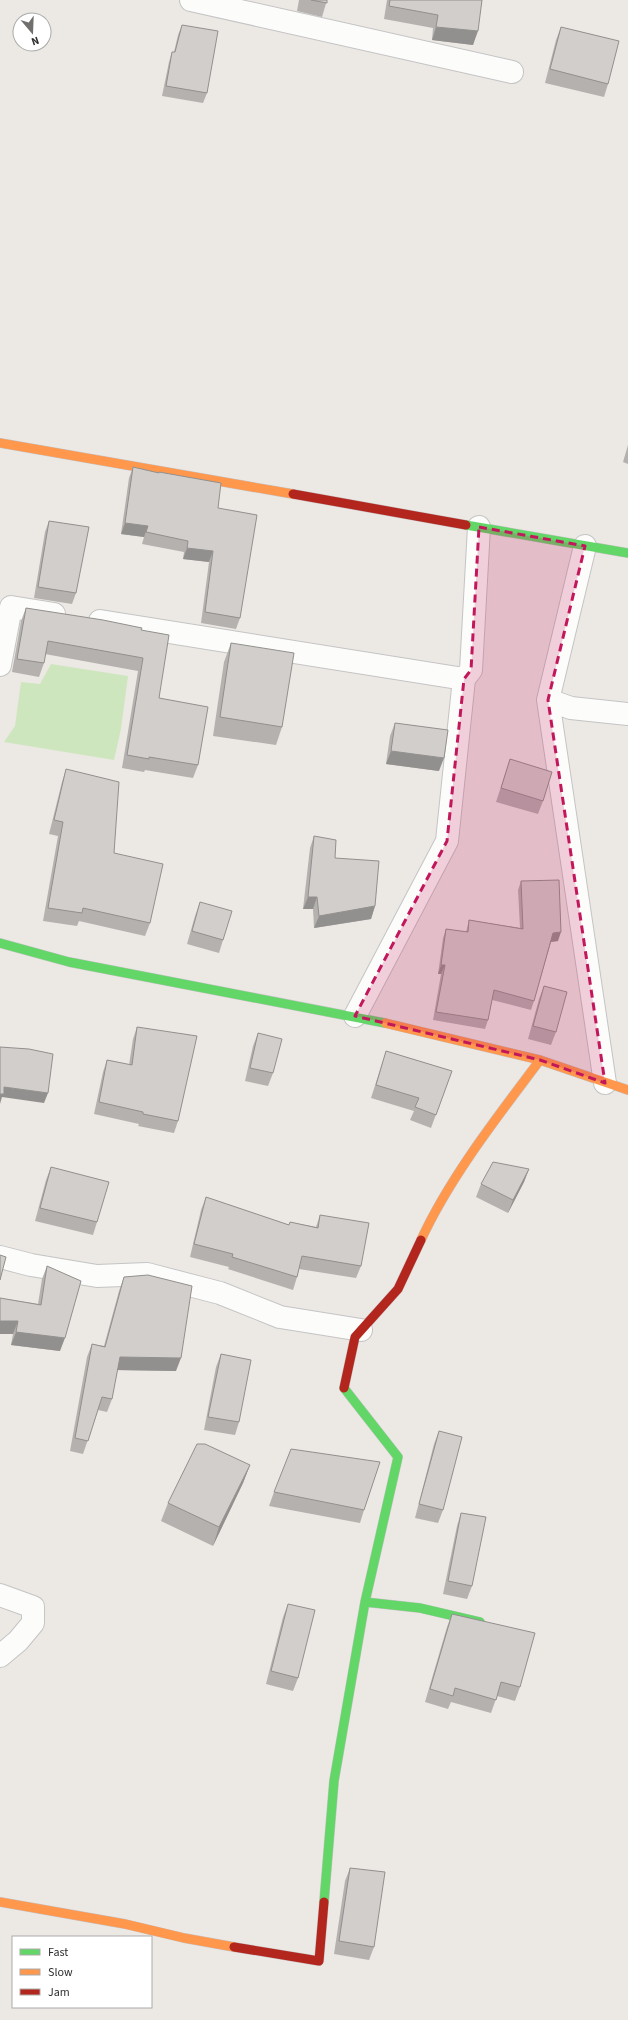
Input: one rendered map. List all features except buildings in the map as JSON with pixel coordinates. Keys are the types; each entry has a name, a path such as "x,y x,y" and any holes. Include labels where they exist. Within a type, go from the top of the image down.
{"street":[{"path":"191,0 512,72"},
{"path":"0,443 628,553"},
{"path":"355,1016 447,841 464,679 471,670 478,527"},
{"path":"585,546 548,700 606,1083"},
{"path":"0,665 11,607 464,679"},
{"path":"548,700 571,708 628,714"},
{"path":"0,943 69,962 355,1016 540,1060 628,1090"},
{"path":"0,1902 125,1924 199,1941 319,1961 334,1781 348,1708 365,1602 398,1457 344,1388 355,1337 398,1289 433,1214 497,1118 540,1060"},
{"path":"0,1257 31,1265 97,1276 147,1274 220,1293 280,1317 362,1330"},
{"path":"0,1595 33,1607 33,1623 18,1641 0,1656"},
{"path":"365,1602 420,1608 489,1624"}],"highlighted area":[{"path":"479,527 585,546 548,700 605,1083 540,1060 355,1016 447,841 464,679 471,670"}],"green space":[{"path":"51,664 128,676 121,729 114,760 4,742 15,726 21,682 40,684"}],"traffic: fast":[{"path":"466,525 628,553"},
{"path":"0,943 69,962 385,1023"},
{"path":"344,1388 398,1457 365,1602 420,1608 480,1622"},
{"path":"324,1902 334,1781 365,1602"}],"traffic: slow":[{"path":"0,443 293,494"},
{"path":"385,1023 540,1060 628,1090"},
{"path":"421,1240 460,1170 540,1060"},
{"path":"0,1902 125,1924 184,1938 234,1947"}],"traffic: jam":[{"path":"293,494 466,525"},
{"path":"344,1388 355,1337 398,1289 421,1240"},
{"path":"234,1947 319,1961 324,1902"}]}
